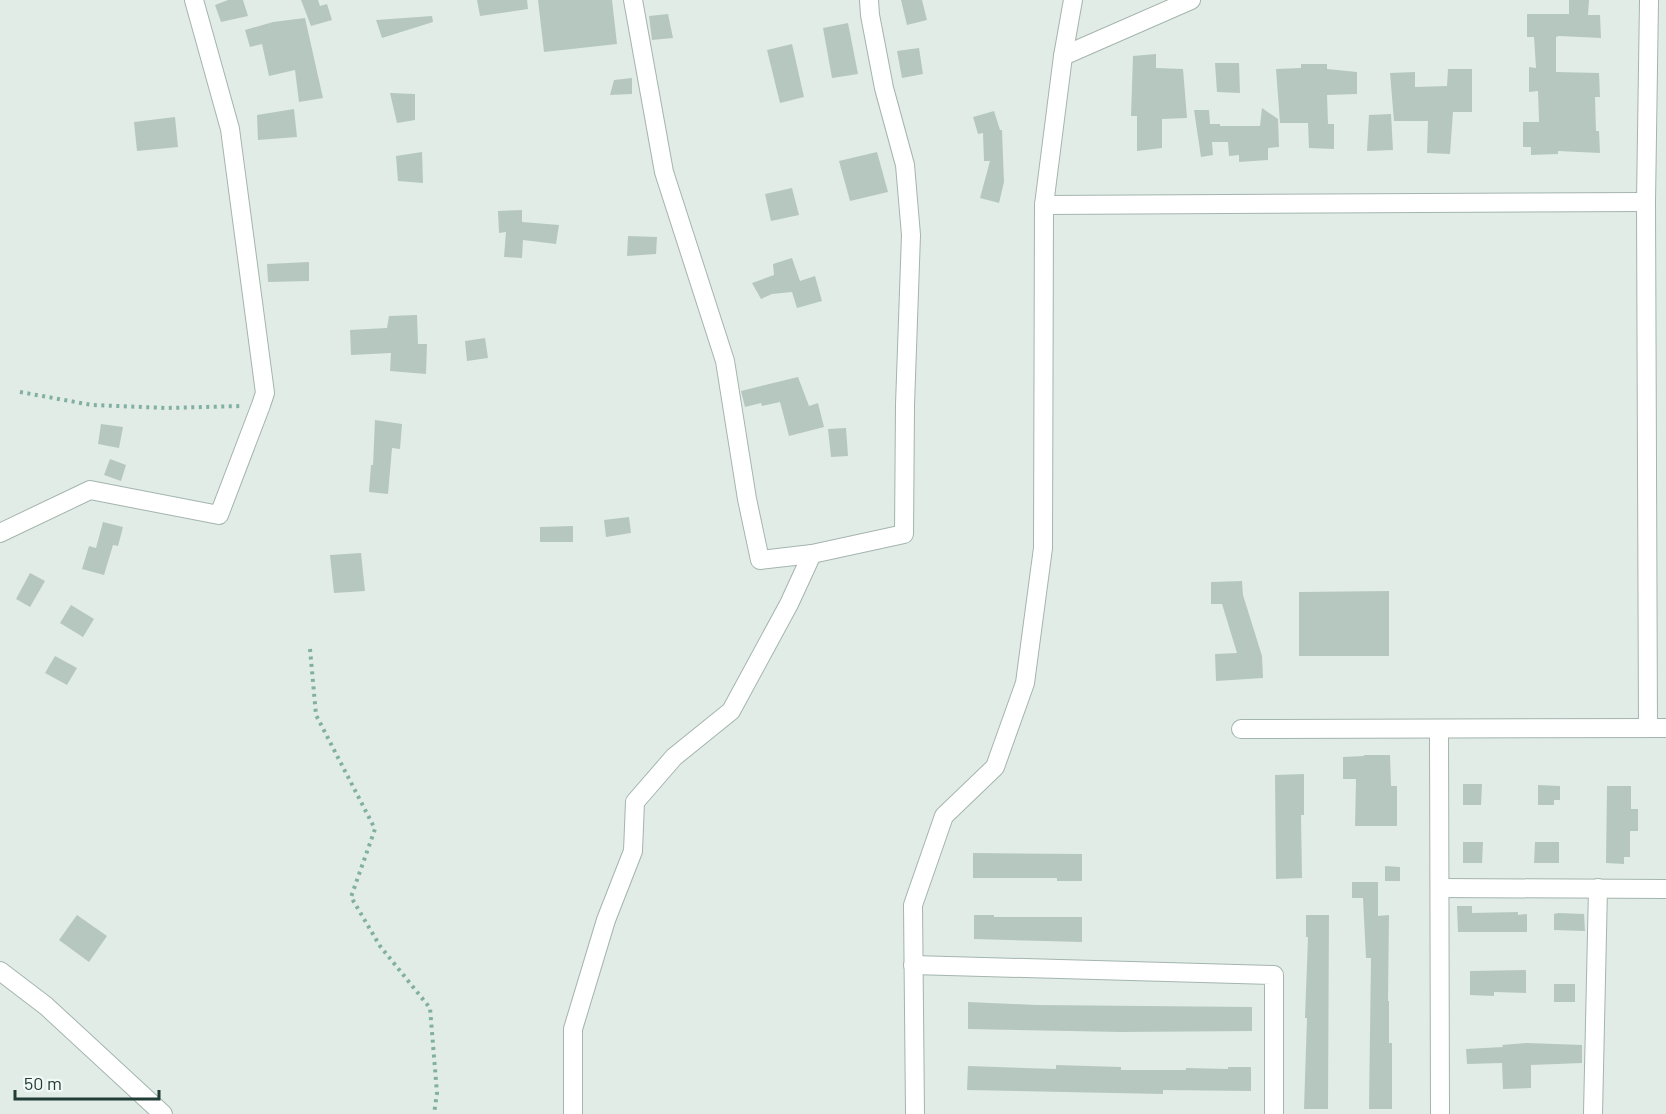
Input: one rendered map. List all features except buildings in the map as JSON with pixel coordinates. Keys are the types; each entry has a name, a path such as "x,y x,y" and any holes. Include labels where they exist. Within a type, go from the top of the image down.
{"street":[{"path":"0,533 90,490 219,515 261,405 265,393 230,129 194,0"},
{"path":"633,0 664,172 725,361 747,499 760,560 812,554 904,534 905,405 911,235 905,165 884,88 869,0"},
{"path":"915,1114 913,905 944,816 995,767 1025,683 1043,548 1044,206 1063,56 1073,0"},
{"path":"1063,56 1191,0"},
{"path":"1241,729 1657,728 1646,202 1649,0"},
{"path":"1044,206 1646,202"},
{"path":"573,1114 573,1029 606,920 633,851 635,802 674,757 731,711 789,604 812,554"},
{"path":"1439,729 1440,1114"},
{"path":"1440,888 1666,889"},
{"path":"1593,1114 1598,888"},
{"path":"914,965 1274,975 1274,1114"},
{"path":"0,971 46,1006 163,1114"}],"path":[{"path":"20,393 92,405 166,408 261,405"},
{"path":"310,649 316,715 375,829 351,897 380,946 430,1008 437,1093 434,1114"}]}
